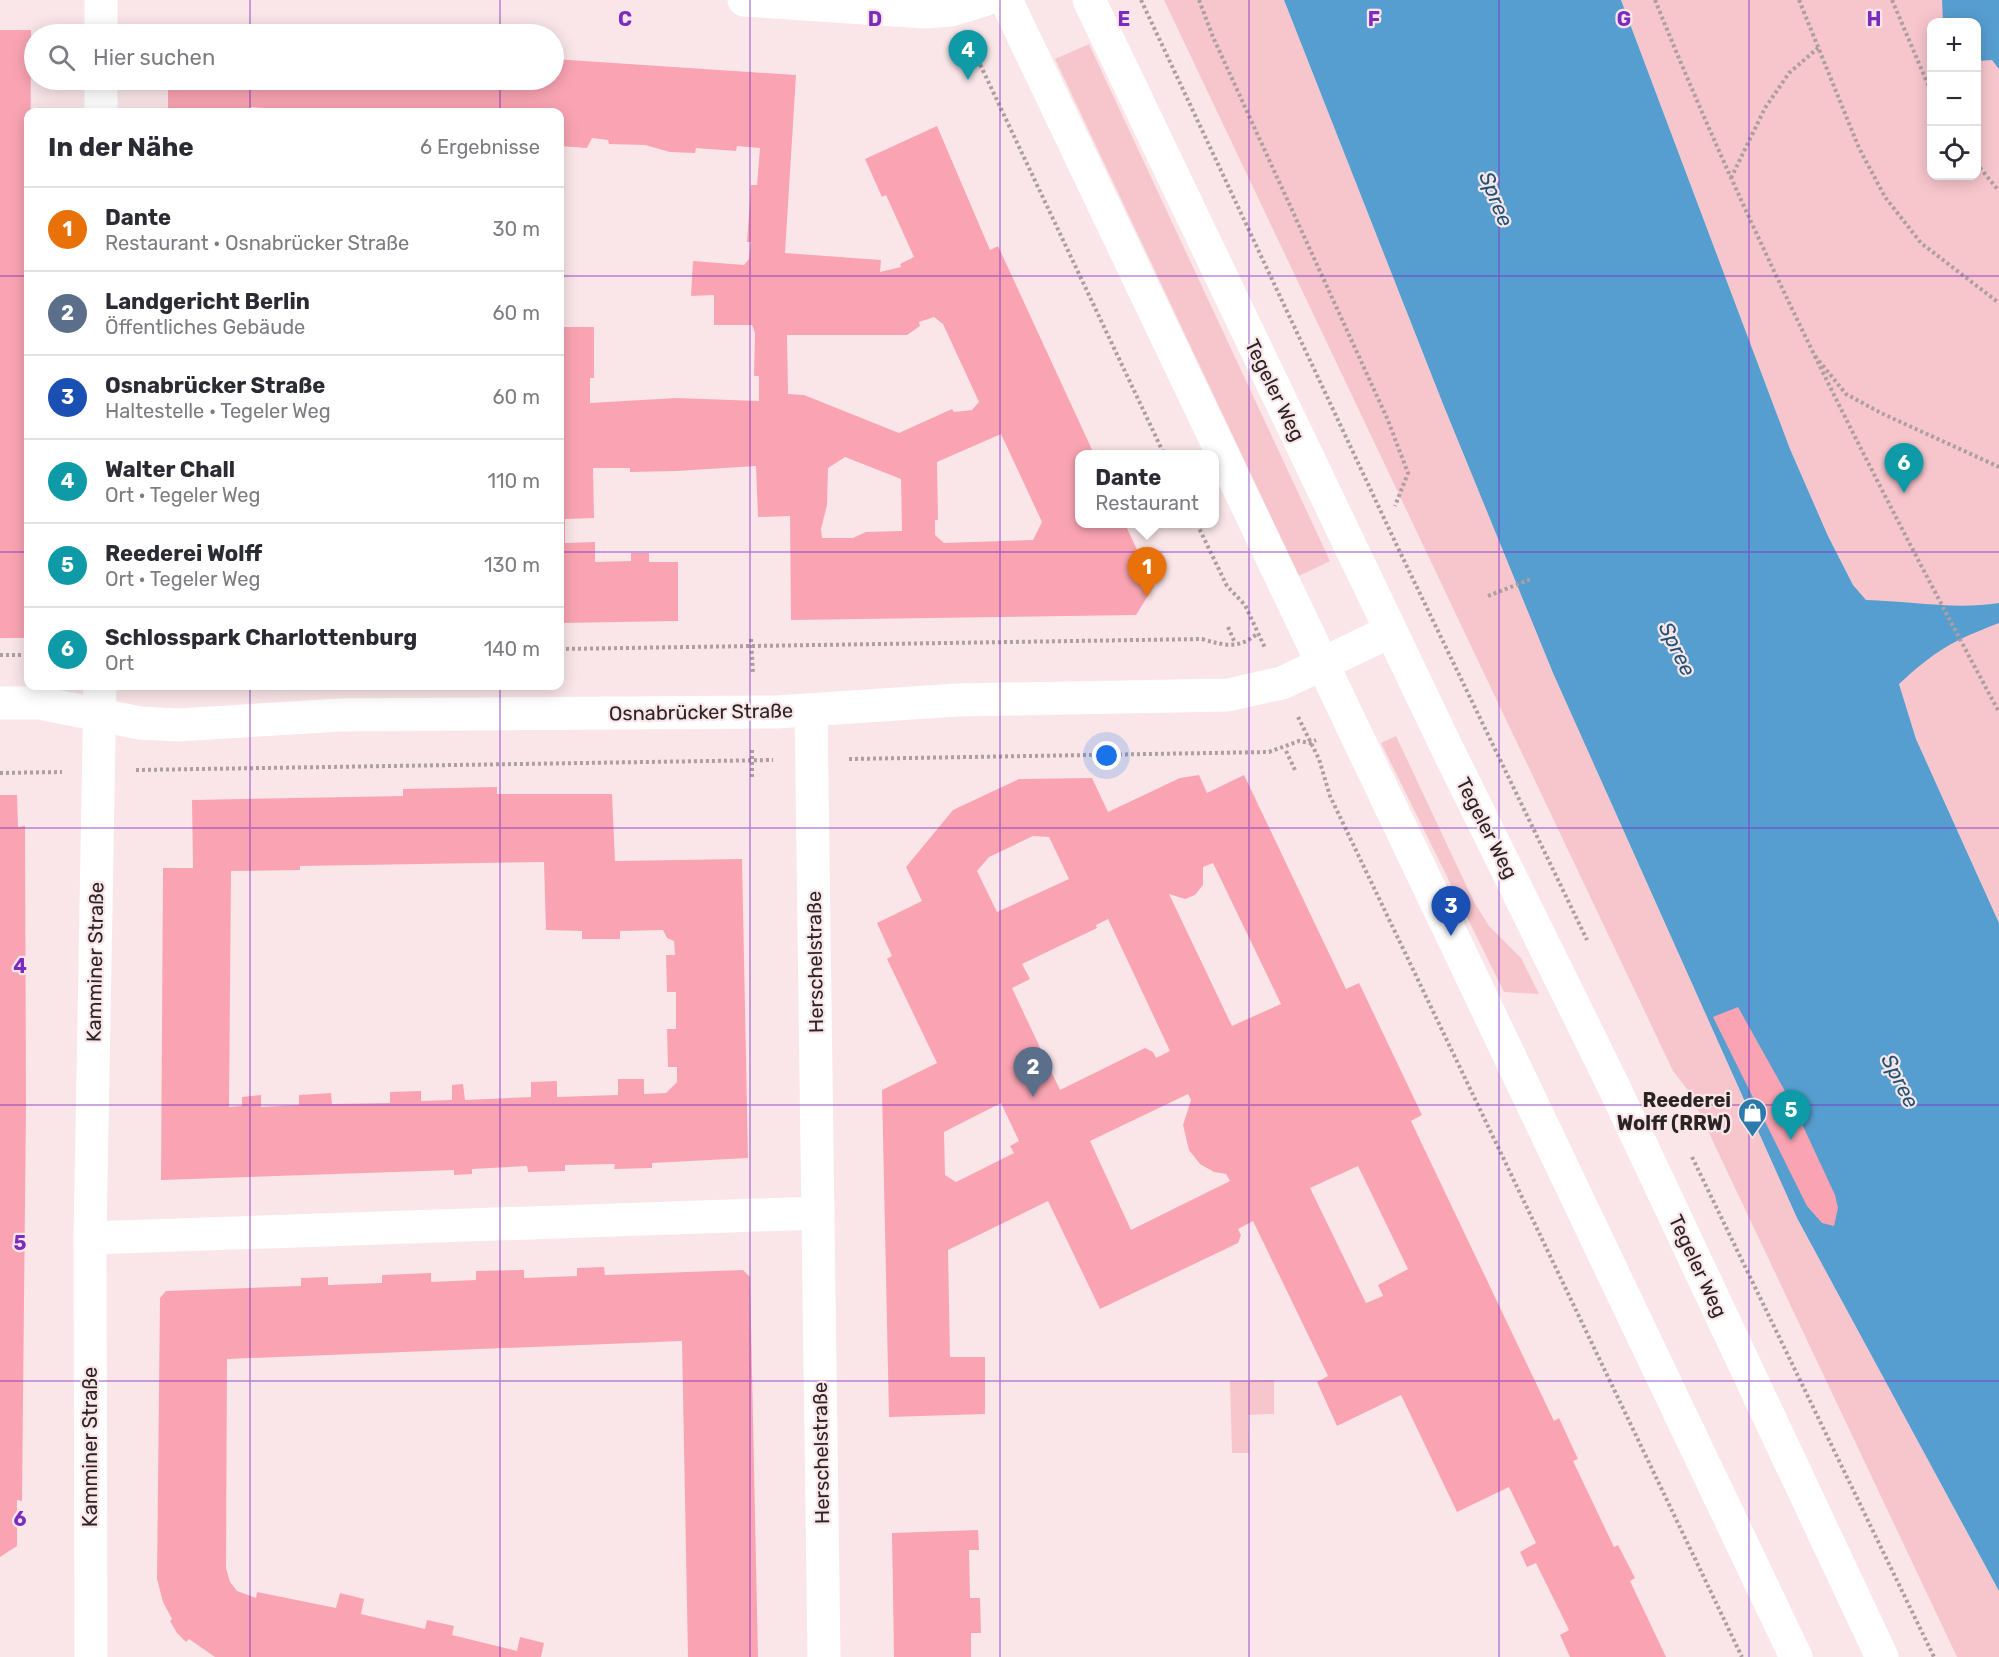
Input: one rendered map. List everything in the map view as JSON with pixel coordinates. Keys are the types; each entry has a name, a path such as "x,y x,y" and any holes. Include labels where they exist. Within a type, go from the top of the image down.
{"main road":[{"path":"101,0 101,24"},
{"path":"744,0 925,12 951,10 984,0"},
{"path":"1006,0 1796,1657"},
{"name":"Tegeler Weg","path":"1089,0 1391,631 1613,1085 1882,1657"},
{"path":"100,108 101,90"},
{"name":"Osnabrücker Straße","path":"0,703 100,700 140,723 178,724 340,715 811,711 957,700 1228,695 1282,683 1391,631"},
{"name":"Kamminer Straße","path":"91,1657 90,1238 100,700"},
{"name":"Herschelstraße","path":"811,711 824,1657"},
{"path":"90,1238 818,1213"}],"path":[{"path":"1141,0 1472,702"},
{"path":"1199,0 1241,101 1387,418 1408,473 1395,506"},
{"path":"1655,0 1702,118 1810,351 1999,712"},
{"path":"1799,0 1859,148 1885,197 1921,243 1999,303"},
{"path":"1892,0 1927,82"},
{"path":"969,42 1162,450"},
{"path":"1731,179 1765,108 1789,74 1818,48"},
{"path":"1981,168 1999,192"},
{"path":"1810,351 1846,394 1881,413 1999,467"},
{"path":"1199,528 1227,586 1245,605"},
{"path":"1488,596 1531,579"},
{"path":"1228,627 1235,643"},
{"path":"564,649 1202,639 1220,645"},
{"path":"0,655 24,655"},
{"path":"1286,751 1295,770"},
{"path":"863,759 1269,752"},
{"path":"160,769 765,760"},
{"path":"1323,769 1330,796 1742,1657"},
{"path":"0,773 23,773"}],"shaded area":[{"path":"1164,0 1284,0 1443,404 1553,673 1797,1218 1999,1591 1999,1657 1957,1657 1690,1093 1673,1071"},
{"path":"1621,0 1999,0 1999,923 1916,739 1894,668 1868,603 1853,585 1828,536 1790,449"},
{"path":"1089,44 1330,561 1299,576 1055,59"},
{"path":"1396,736 1474,902 1489,926 1521,958 1539,994 1504,992 1381,743"},
{"path":"1274,1380 1274,1414 1248,1415 1249,1453 1232,1453 1230,1381"}],"water":[{"name":"Spree","path":"1284,0 1621,0 1790,449 1828,536 1853,585 1866,600 1966,606 1999,603 1999,623 1945,648 1899,684 1916,739 1999,923 1999,1591 1797,1218 1553,673 1443,404"},
{"path":"1942,0 1999,0 1999,69 1992,60 1981,61 1981,18 1943,18"}],"building":[{"path":"0,30 24,30 24,90 31,90 31,108 24,108 24,638 0,638"},
{"path":"564,60 796,75 785,253 881,260 880,272 901,267 900,264 914,257 886,195 882,197 865,159 937,126 990,250 998,246 1092,450 1075,450 1075,528 1127,528 1154,586 1136,615 791,620 790,516 758,517 756,466 630,472 630,468 593,468 594,518 565,519 565,543 595,542 595,562 631,561 631,553 649,553 649,562 678,562 678,621 564,623 564,327 594,327 594,378 590,378 590,403 676,398 759,401 759,376 754,376 755,333 752,325 714,325 714,295 691,296 693,261 744,265 749,259 751,242 747,242 751,185 757,185 760,148 737,146 736,151 696,148 695,153 670,152 645,145 609,144 608,140 592,138 587,148 564,146 564,108 168,108 168,90 564,90","holes":["934,317 943,324 979,402 972,410 954,412 952,409 899,433 804,395 788,394 787,335 907,335 920,326 919,322","1001,434 1042,522 1033,540 944,543 935,535 935,520 938,520 937,462","845,457 901,479 902,531 866,532 853,538 822,538 821,529 827,505 828,468"]},
{"path":"1199,775 1207,793 1244,775 1346,989 1359,983 1422,1115 1411,1121 1554,1421 1559,1418 1578,1459 1573,1461 1614,1547 1618,1545 1635,1578 1630,1581 1666,1657 1570,1657 1560,1635 1569,1630 1536,1563 1527,1567 1520,1552 1536,1543 1509,1487 1457,1512 1401,1395 1337,1426 1317,1382 1328,1376 1253,1221 1238,1229 1241,1235 1238,1243 1100,1309 1048,1201 948,1250 950,1357 985,1357 985,1414 889,1417 882,1090 937,1063 887,959 892,956 877,923 922,901 906,867 953,810 1019,779 1092,778 1108,812 1180,778","holes":["1033,836 1049,837 1069,879 997,912 977,871 989,857","1213,863 1281,1004 1232,1026 1169,894 1185,899 1195,895 1203,885 1203,867","1108,919 1170,1051 1156,1058 1153,1052 1145,1048 1060,1090 1012,988 1030,979 1022,964 1097,928 1096,925","1188,1094 1191,1100 1183,1125 1189,1150 1200,1164 1214,1172 1226,1174 1230,1181 1131,1230 1090,1141","1001,1103 1019,1141 1010,1146 1014,1153 956,1182 945,1175 944,1132","1358,1166 1408,1269 1378,1285 1383,1296 1366,1303 1310,1188"]},
{"path":"497,787 497,794 612,794 615,861 742,859 748,1158 652,1163 652,1168 614,1169 615,1164 565,1165 565,1171 528,1172 527,1166 472,1169 472,1174 454,1175 454,1170 161,1180 163,868 193,868 192,800 403,796 403,789","holes":["544,862 546,930 582,931 582,939 620,939 620,931 663,930 667,938 674,941 675,955 666,955 667,992 676,992 676,1029 667,1029 668,1067 677,1067 677,1082 666,1093 644,1094 644,1079 618,1079 618,1095 557,1097 557,1081 531,1082 531,1097 465,1100 463,1084 452,1085 452,1100 421,1101 421,1091 390,1092 390,1103 332,1104 331,1093 299,1095 299,1105 261,1107 261,1095 242,1097 242,1106 229,1107 231,871 300,870 300,866"]},
{"path":"0,795 17,795 18,827 25,826 26,1105 22,1501 17,1500 17,1546 0,1557"},
{"path":"1738,1007 1796,1111 1835,1195 1838,1208 1834,1226 1822,1223 1807,1206 1713,1017"},
{"path":"604,1267 605,1275 743,1270 750,1277 758,1657 688,1657 682,1341 227,1359 226,1568 230,1582 237,1591 256,1598 257,1592 336,1608 340,1593 364,1599 361,1614 425,1629 427,1620 454,1626 452,1635 517,1651 520,1637 544,1643 541,1657 215,1657 189,1639 186,1642 177,1633 170,1621 172,1619 163,1602 157,1579 160,1298 166,1291 301,1286 301,1278 328,1277 328,1285 382,1283 382,1275 431,1273 431,1282 476,1280 476,1271 524,1270 524,1278 577,1276 577,1268"},
{"path":"978,1530 979,1550 969,1550 970,1598 980,1598 981,1633 971,1633 971,1657 894,1657 892,1533"}],"place":[{"name":"Walter Chall","path":"968,80"},
{"name":"Schlosspark Charlottenburg","path":"1904,493"},
{"name":"Dante","path":"1147,597"},
{"name":"Osnabrücker Straße","path":"1451,936"},
{"name":"Landgericht Berlin","path":"1033,1097"},
{"name":"Reederei Wolff (RRW)","path":"1752,1138"},
{"name":"Reederei Wolff","path":"1791,1140"}]}
